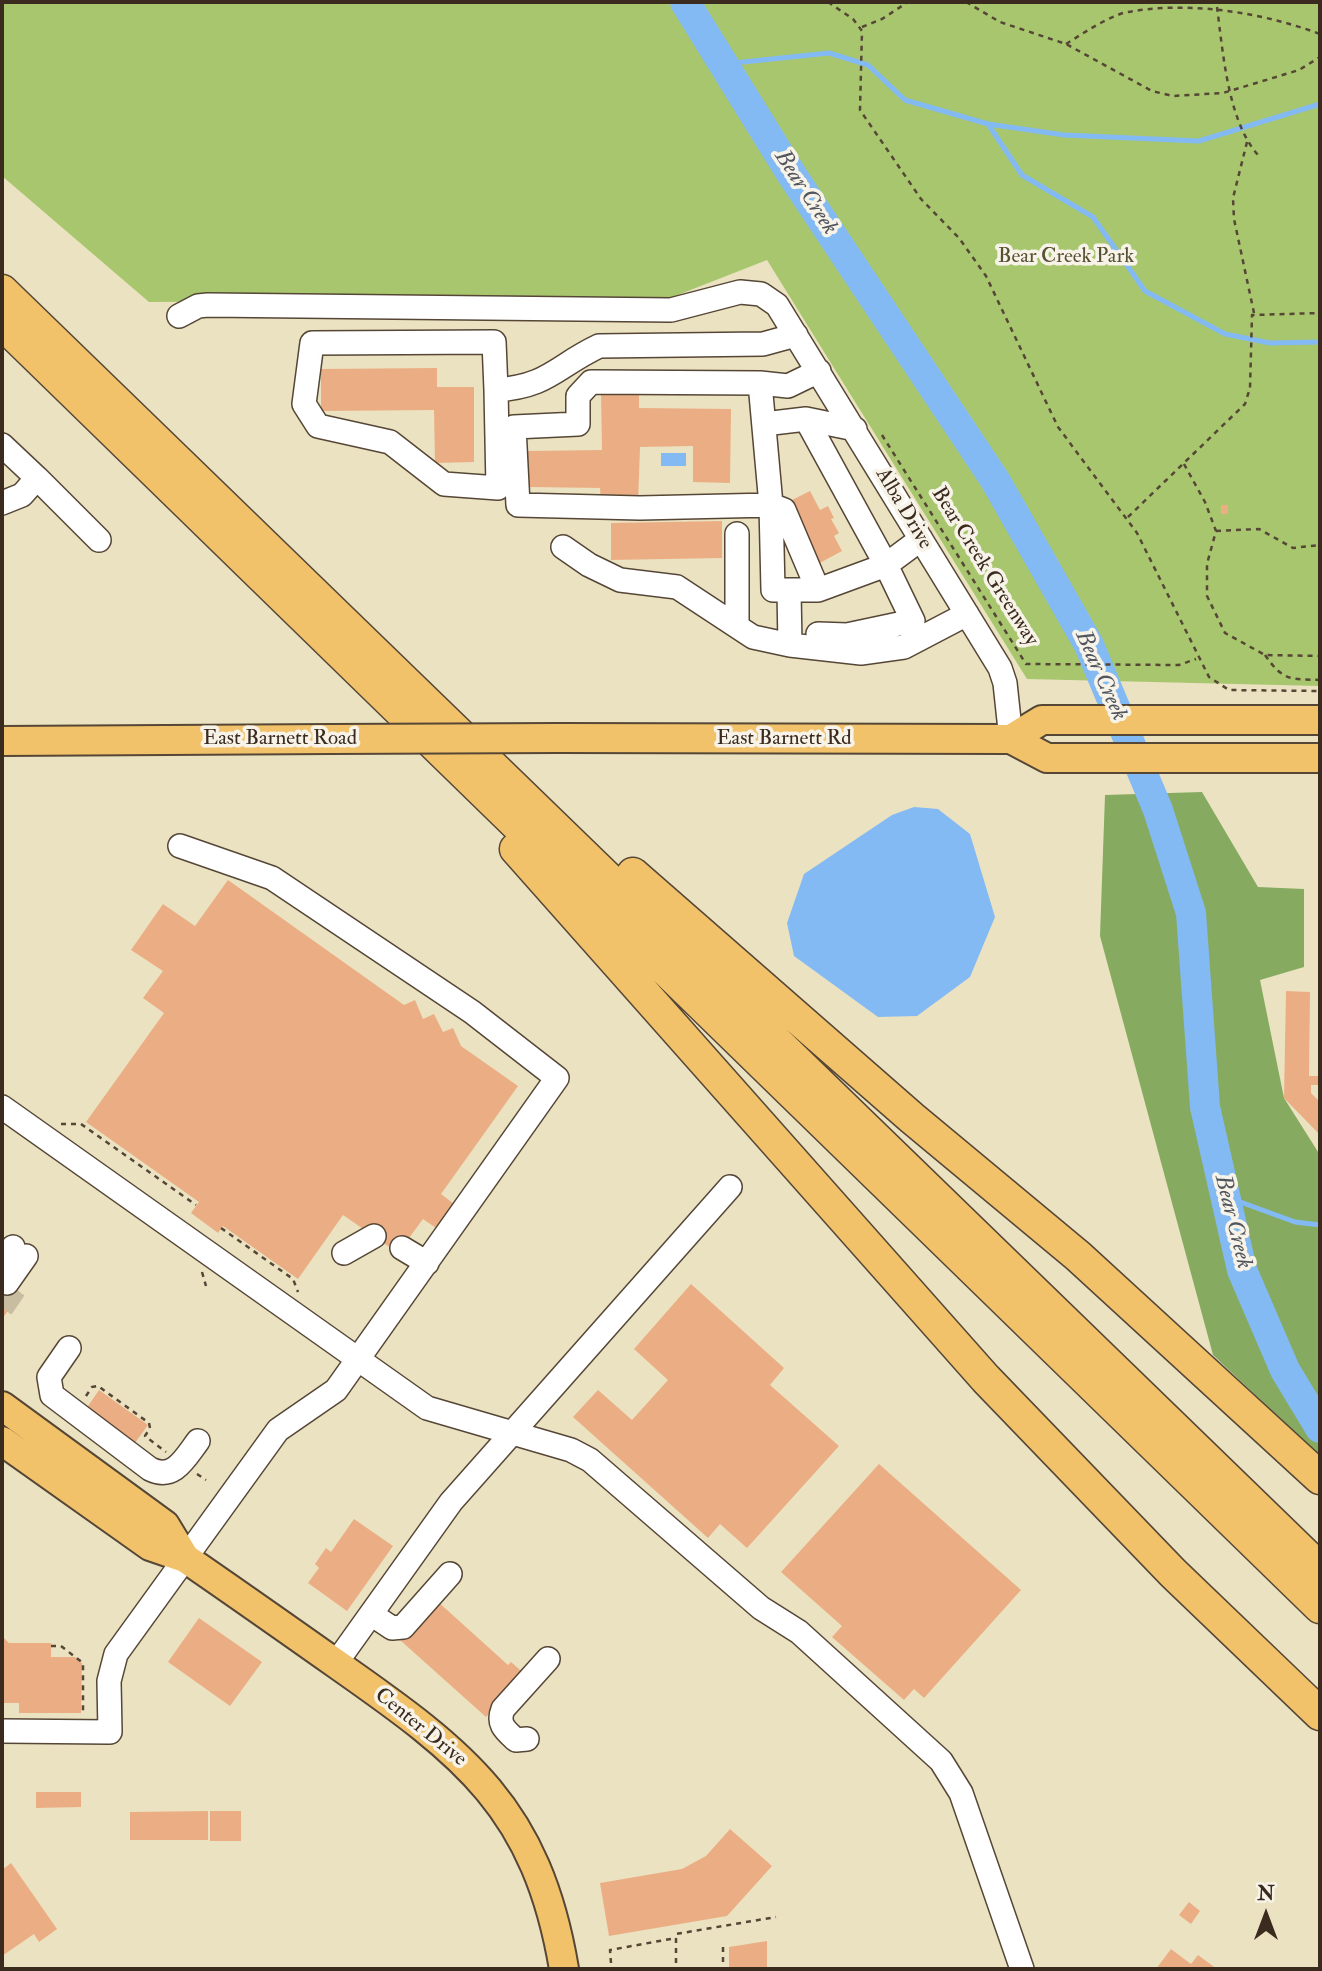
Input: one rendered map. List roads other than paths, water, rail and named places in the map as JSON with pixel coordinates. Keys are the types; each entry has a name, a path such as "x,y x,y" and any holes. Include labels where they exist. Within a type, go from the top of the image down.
{"highway":[{"path":"2,291 1320,1569"},
{"path":"2,323 1320,1607"},
{"path":"389,702 463,791 986,1379 1173,1573 1320,1714"},
{"path":"428,702 573,820 912,1118 1078,1256 1320,1478"},
{"path":"1282,1679 1320,1704"}],"main road":[{"path":"1011,739 1042,720 1320,720"},
{"name":"East Barnett Rd","path":"558,738 1011,739 1047,758 1320,758"},
{"name":"East Barnett Road","path":"2,741 558,738"},
{"name":"Center Drive","path":"2,1406 165,1525 186,1558"},
{"name":"Center Drive","path":"2,1441 150,1546 186,1558 457,1753 504,1809 541,1875 556,1923 564,1969"}],"street":[{"name":"Alba Drive","path":"179,316 198,306 208,305 671,310 740,292 761,294 777,305 967,614 1005,683 1011,739"},
{"path":"496,390 530,386 548,379 576,356 599,346 763,344 796,335"},
{"path":"494,342 496,390 498,488 444,484 390,442 318,426 304,404 312,344 494,342"},
{"path":"818,590 784,510 771,505 640,508 518,505 514,427 578,424 578,396 591,382 760,383 788,386 819,371"},
{"path":"760,383 771,505 773,590 818,590 886,565 921,539"},
{"path":"764,424 806,419 855,429"},
{"path":"563,547 589,565 620,580 677,587 753,637 847,635 913,621 886,565 806,419"},
{"path":"2,445 99,540"},
{"path":"2,503 22,495 37,478"},
{"path":"737,534 737,625"},
{"path":"789,591 790,638"},
{"path":"790,638 861,653 904,647 967,614"},
{"path":"2,1731 110,1732 109,1681 116,1654 278,1430 330,1395 358,1360 557,1078 472,1012 272,878 180,846"},
{"path":"2,1107 427,1408 571,1450 590,1460 761,1608 799,1632 941,1760 961,1793 1022,1969"},
{"path":"336,1664 451,1502 730,1187"},
{"path":"344,1253 374,1236"},
{"path":"402,1248 427,1263"},
{"path":"69,1348 49,1377 52,1395 150,1469 162,1474 173,1471 198,1441"},
{"path":"371,1614 392,1628 403,1627 450,1574"},
{"path":"527,1739 516,1740 501,1726 500,1718 503,1709 548,1659"}],"water":[{"path":"661,453 686,453 686,466 661,466"},
{"path":"914,807 938,809 970,834 995,917 970,977 917,1016 878,1017 794,956 787,923 804,874 892,815"}],"waterway":[{"name":"Bear Creek","path":"685,2 792,175 995,480 1089,645 1158,810 1191,913 1205,1107 1242,1270 1285,1370 1320,1428"},
{"path":"724,64 829,53 868,65 905,100 988,124 1064,135 1199,141 1320,104"},
{"path":"988,124 1022,175 1093,217 1145,291 1225,334 1270,343 1320,342"},
{"path":"1224,1196 1295,1222 1320,1225"}],"tunnel":[{"path":"2,1308 15,1289"}],"park label":[{"name":"Bear Creek Park","path":"1066,257"}]}
